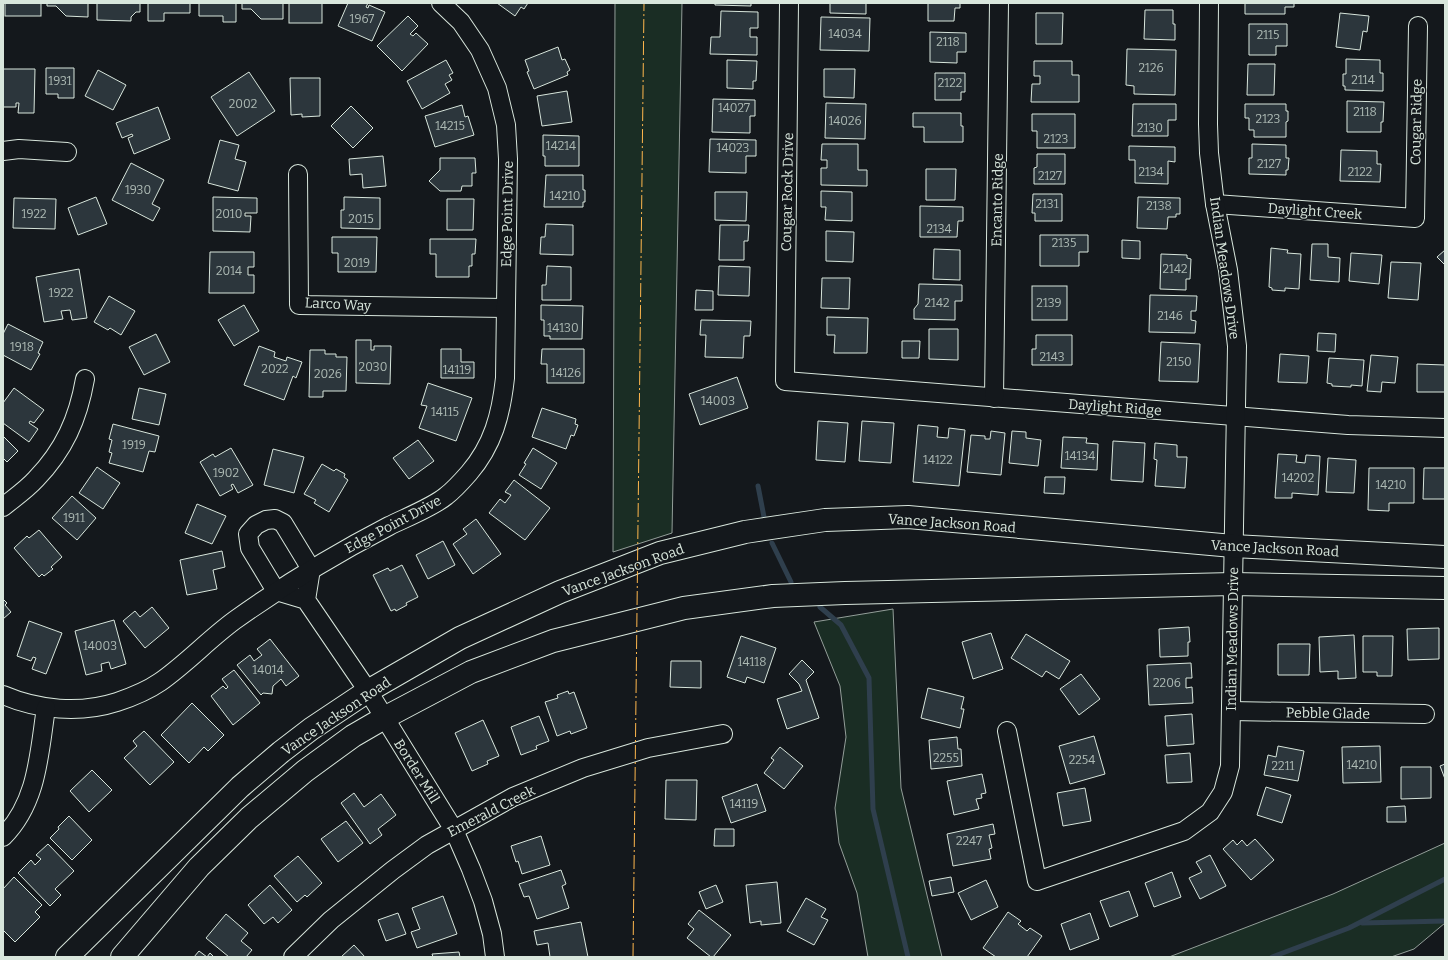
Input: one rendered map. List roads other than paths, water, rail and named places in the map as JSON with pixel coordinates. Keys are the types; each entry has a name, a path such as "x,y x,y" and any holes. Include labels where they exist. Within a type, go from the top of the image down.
{"main road":[{"name":"Vance Jackson Road","path":"67,957 240,787 311,729 368,691 460,638 560,592 660,553 745,532 825,520 908,517 1233,546 1445,557"},
{"name":"Vance Jackson Road","path":"122,957 199,867 249,818 305,771 353,736 471,672 553,641 684,608 773,596 1233,584 1445,588"}],"street":[{"name":"Edge Point Drive","path":"3,695 46,708 64,709 98,707 114,703 146,690 161,681 233,622 276,591 311,569 446,497 469,473 478,461 493,434 502,406 505,378 508,159 506,125 497,88 480,50 461,22 441,3"},
{"name":"Cougar Rock Drive","path":"785,381 789,3"},
{"name":"Encanto Ridge","path":"994,398 999,3"},
{"name":"Indian Meadows Drive","path":"1007,731 1037,881 1184,830 1210,812 1223,792 1230,766 1236,346 1228,270 1215,204 1209,153 1209,3"},
{"name":"Cougar Ridge","path":"1415,218 1418,26"},
{"path":"3,151 19,149 67,152"},
{"name":"Larco Way","path":"298,174 299,305 505,308"},
{"name":"Daylight Creek","path":"1215,204 1415,218"},
{"path":"3,507 35,480 54,459 75,419 85,379"},
{"name":"Daylight Ridge","path":"785,381 1348,425 1445,428"},
{"path":"275,519 283,524 311,569 306,600 276,591 250,548 248,534 256,525 266,520 275,519"},
{"name":"Border Mill","path":"306,600 368,691 454,830 483,901 492,934 495,957"},
{"path":"3,837 10,830 25,808 34,783 46,708"},
{"name":"Pebble Glade","path":"1231,711 1425,714"},
{"name":"Emerald Creek","path":"293,957 331,920 393,870 428,845 513,797 583,768 648,748 723,734"}],"waterway":[{"path":"758,486 764,517"},
{"path":"772,543 791,582"},
{"path":"820,607 841,625 869,678 873,809 908,957"},
{"path":"1272,957 1349,928 1445,879"},
{"path":"1362,923 1445,921"}]}
